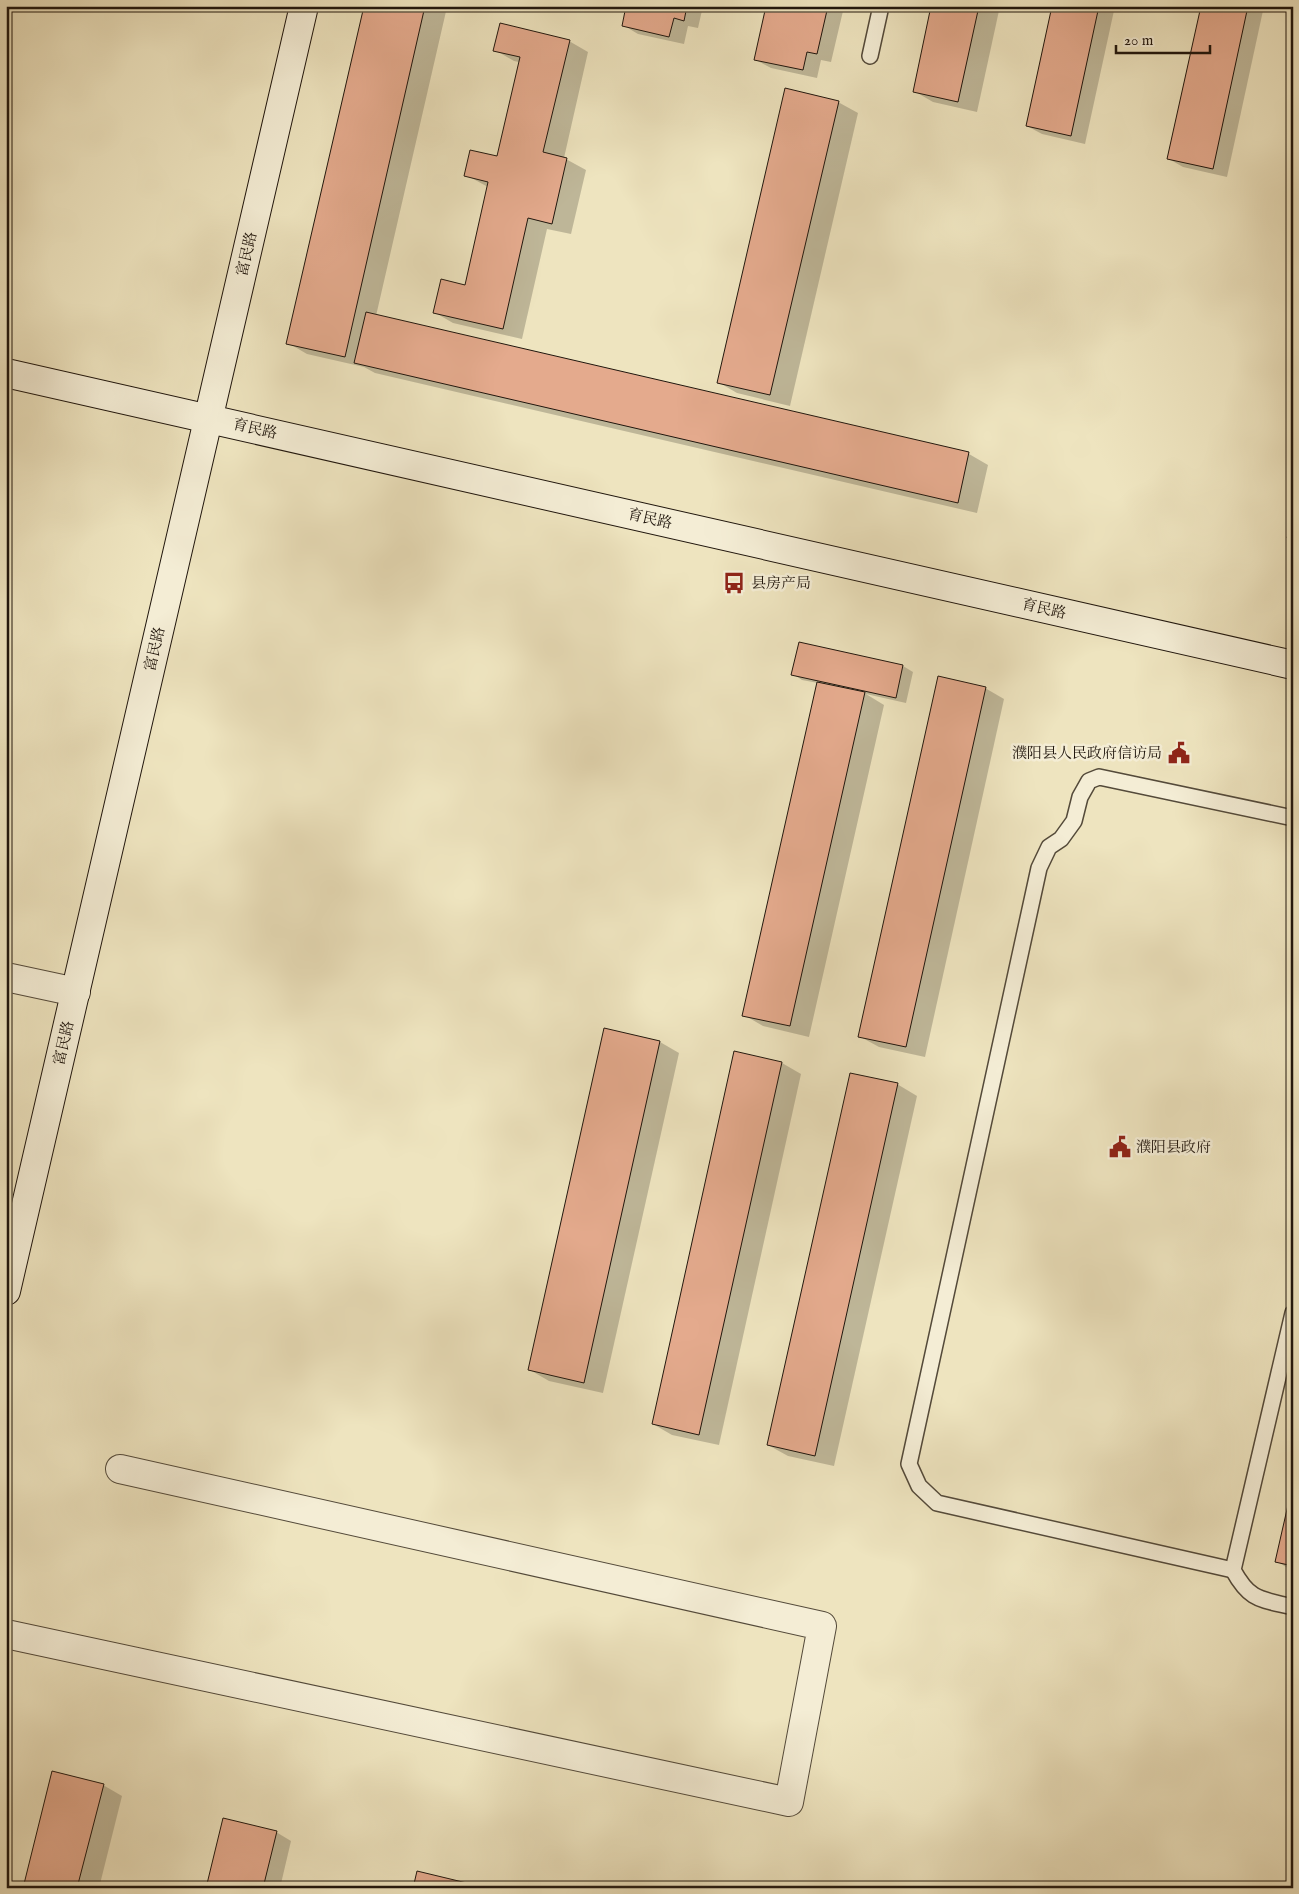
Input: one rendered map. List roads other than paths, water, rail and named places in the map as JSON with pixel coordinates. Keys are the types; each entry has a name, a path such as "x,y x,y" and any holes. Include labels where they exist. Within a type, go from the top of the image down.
{"street":[{"name":"富民路","path":"6,1291 304,6"},
{"name":"育民路","path":"6,373 1293,665"},
{"path":"6,977 76,992"},
{"path":"6,1634 789,1802 822,1626 120,1469"}],"lane":[{"path":"870,56 881,6"},
{"path":"1233,1570 937,1503 919,1486 909,1464 1039,868 1049,847 1061,839 1074,821 1080,797 1089,781 1099,777 1293,818"},
{"path":"1293,1313 1233,1570 1242,1586 1257,1598 1293,1606"}],"place":[{"name":"县房产局","path":"734,583"},
{"name":"濮阳县人民政府信访局","path":"1179,753"},
{"name":"濮阳县政府","path":"1120,1147"}]}
